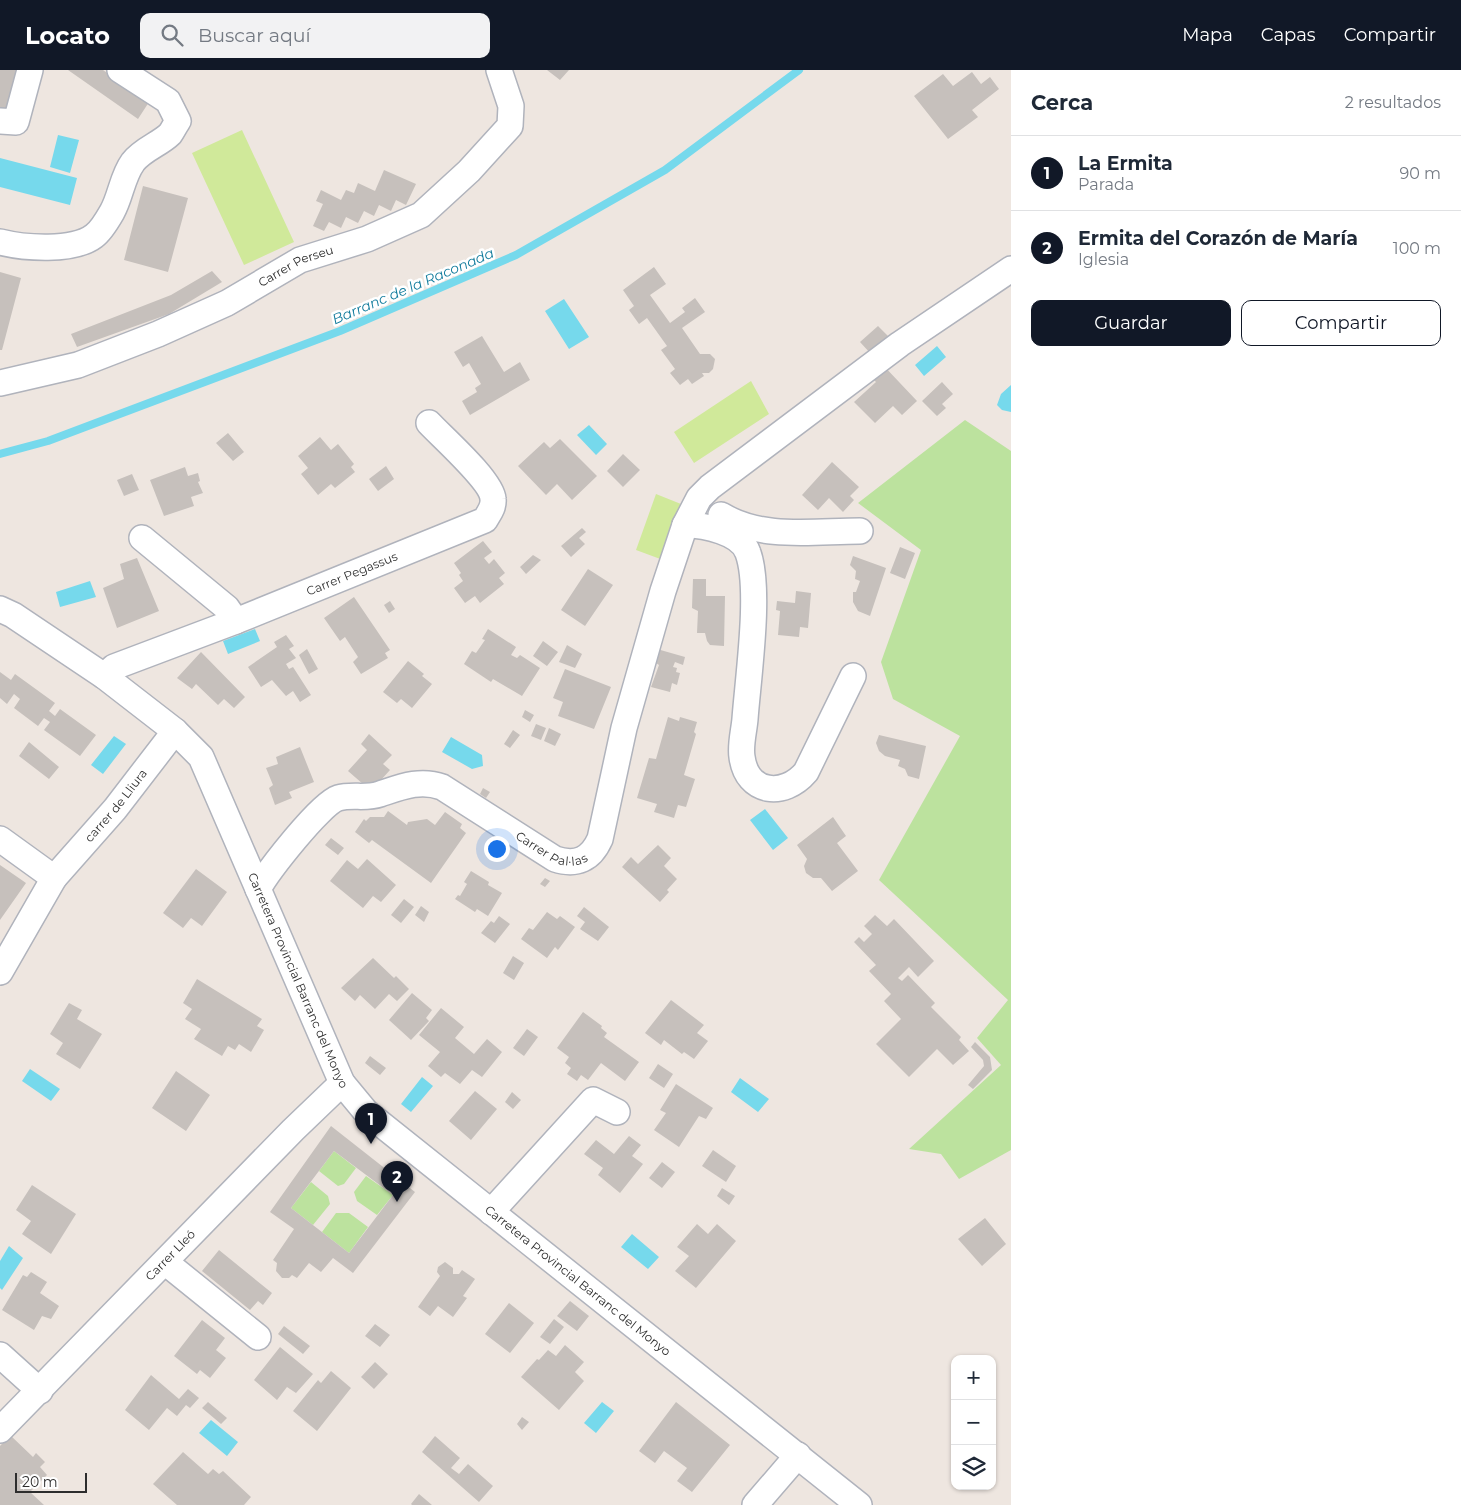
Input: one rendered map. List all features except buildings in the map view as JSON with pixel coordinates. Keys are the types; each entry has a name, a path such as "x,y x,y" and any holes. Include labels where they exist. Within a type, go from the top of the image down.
{"street":[{"path":"0,121 16,122 30,70"},
{"path":"0,242 19,246 63,246 79,244 95,236 113,210 123,182 133,162 151,145 169,134 178,121 168,101 120,70"},
{"name":"Carrer Perseu","path":"0,383 78,365 158,334 227,303 300,260 367,239 421,215 482,158 510,126 511,106 499,70"},
{"path":"860,531 768,532 752,529 726,517 699,498 710,487 892,350 1011,269"},
{"name":"Carrer Pegassus","path":"104,676 114,667 236,622 485,520 491,511 492,494 470,465 428,423"},
{"name":"Carrer Pal·las","path":"258,889 265,876 332,801 344,797 369,797 400,787 423,783 442,788 556,859 574,862 588,856 600,839 624,728 663,591 685,525 699,498"},
{"path":"685,525 709,527 724,533 742,543 748,553 753,595 742,756 751,779 765,788 774,789 787,787 799,780 806,772 853,676"},
{"path":"142,538 227,608 236,622"},
{"name":"Carretera Provincial Barranc del Monyo","path":"4,608 104,676 175,731 193,748 210,775 342,1083 366,1112 859,1505"},
{"name":"carrer de Lliura","path":"0,972 54,878 115,809 175,731"},
{"path":"0,839 54,878"},
{"name":"Carrer Lleó","path":"0,1430 293,1130 342,1083"},
{"path":"491,1212 593,1100 617,1112"},
{"path":"165,1262 258,1337"},
{"path":"0,1355 40,1391"},
{"path":"755,1505 798,1455"}],"green space":[{"path":"242,130 294,242 244,265 192,153"},
{"path":"751,381 769,414 694,463 674,432"},
{"path":"965,420 1011,451 1011,1150 959,1179 941,1154 909,1149 1001,1065 977,1038 1008,1000 879,880 960,736 893,699 881,662 921,550 858,503"},
{"path":"656,494 681,504 663,560 636,550"},
{"path":"334,1151 356,1168 344,1184 338,1186 319,1171"},
{"path":"366,1176 393,1195 377,1215 357,1201 354,1192"},
{"path":"311,1182 328,1196 330,1204 313,1225 291,1208"},
{"path":"336,1213 349,1213 368,1227 349,1253 322,1232"}],"water":[{"path":"58,135 79,140 70,173 50,167"},
{"path":"0,158 77,178 70,205 0,187"},
{"path":"564,299 589,337 569,349 545,311"},
{"path":"937,346 946,357 924,376 915,365"},
{"path":"1011,385 1011,412 1002,410 997,405 1001,394"},
{"path":"589,425 607,444 596,455 577,435"},
{"path":"90,581 96,597 60,607 56,592"},
{"path":"255,629 260,641 228,654 223,641"},
{"path":"114,736 126,744 103,774 91,765"},
{"path":"451,737 482,755 483,766 472,769 442,752"},
{"path":"765,809 788,838 773,850 750,820"},
{"path":"30,1069 60,1089 51,1101 22,1081"},
{"path":"422,1077 433,1086 411,1112 401,1104"},
{"path":"740,1078 769,1099 758,1112 731,1092"},
{"path":"632,1234 659,1257 648,1269 621,1247"},
{"path":"9,1246 23,1258 2,1290 0,1288 0,1261"},
{"path":"602,1402 614,1411 596,1433 584,1423"},
{"path":"211,1420 238,1442 227,1456 199,1433"}],"waterway":[{"name":"Barranc de la Raconada","path":"0,454 48,441 340,331 516,255 665,170 799,70"}],"place":[{"name":"La Ermita","path":"371,1144"},
{"name":"Ermita del Corazón de María","path":"397,1202"}]}
